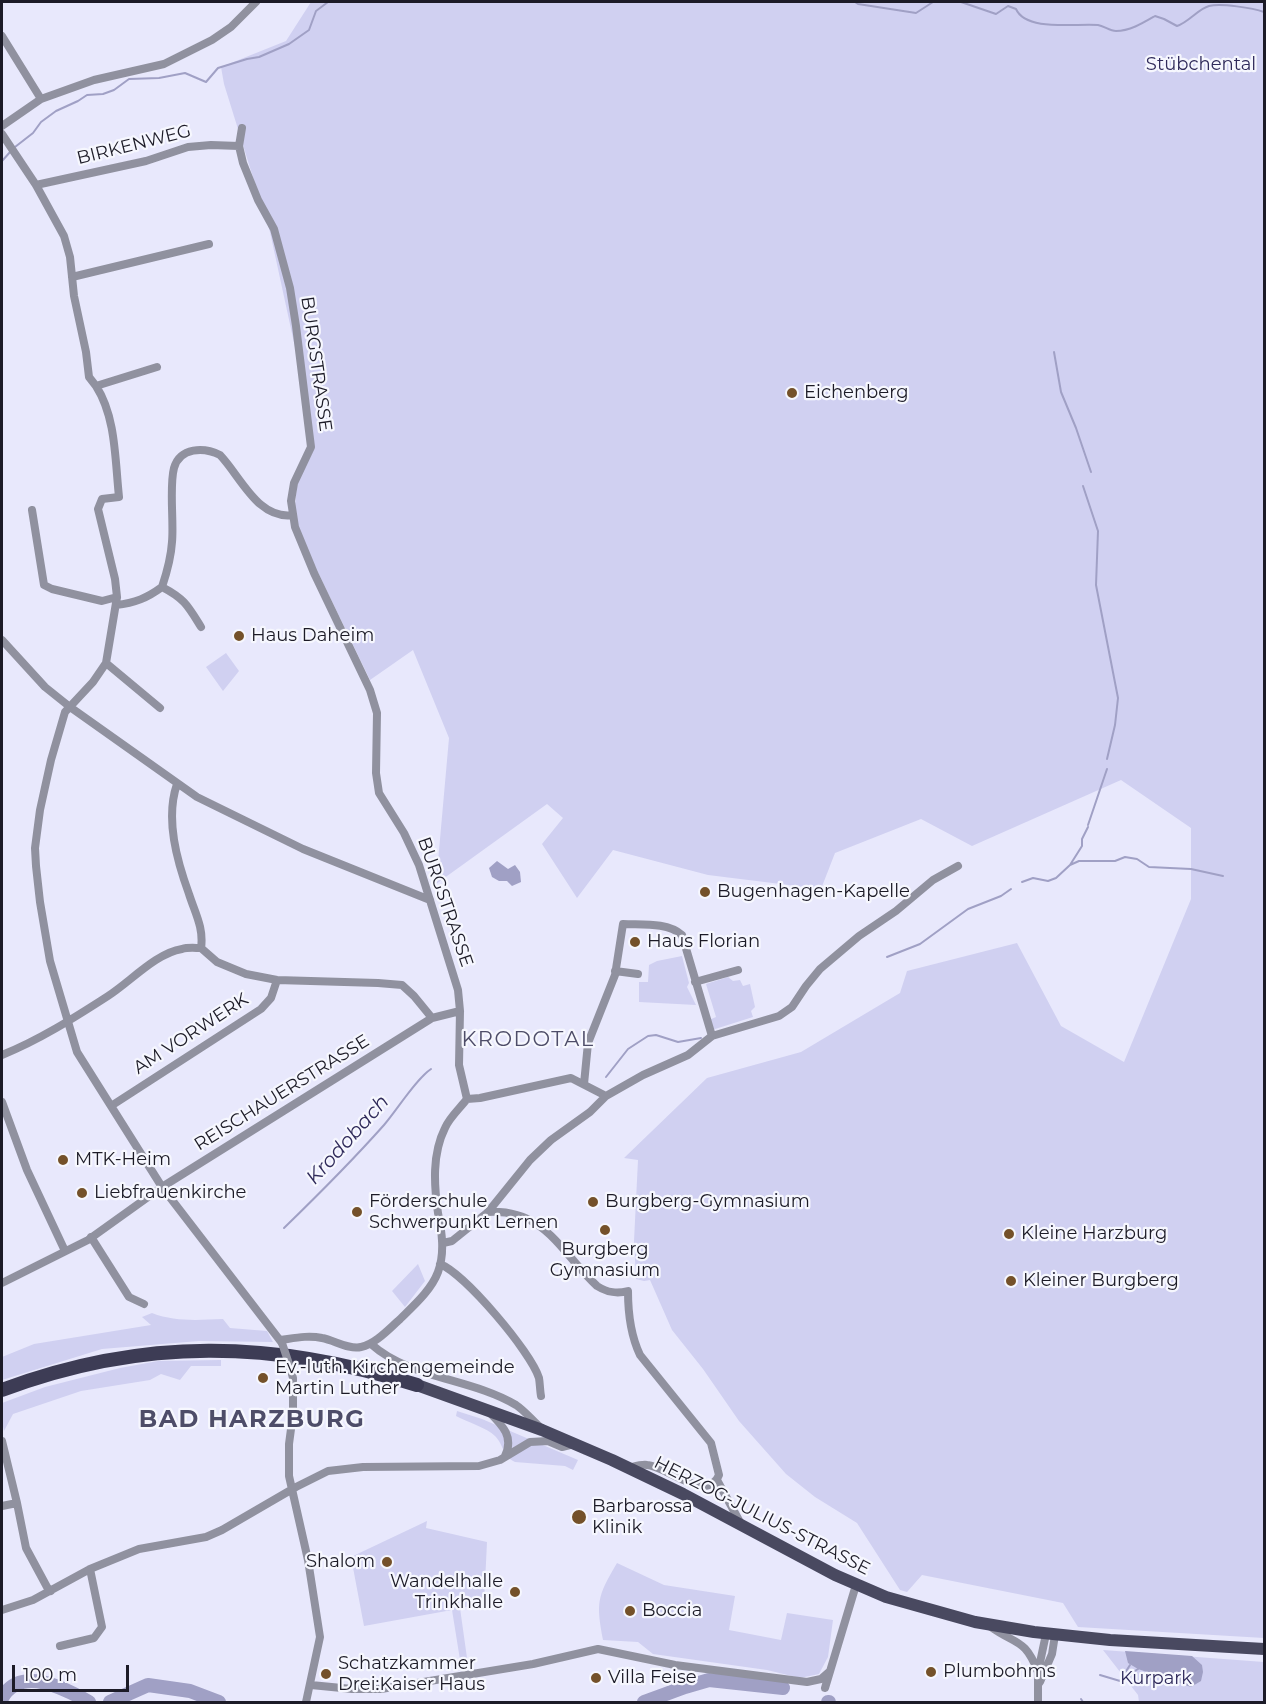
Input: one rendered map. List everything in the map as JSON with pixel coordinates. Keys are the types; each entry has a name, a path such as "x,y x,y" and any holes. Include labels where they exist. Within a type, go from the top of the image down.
{"highway":[{"path":"2,1390 57,1371 92,1363 144,1354 196,1350 252,1351 308,1358 366,1370 417,1385"}],"main road":[{"path":"417,1385 543,1430 574,1444"},
{"name":"HERZOG-JULIUS-STRASSE","path":"574,1444 683,1494 856,1585 886,1597 988,1624 1050,1634 1264,1649"}],"street":[{"path":"2,126 41,99 94,80 164,64 212,40 231,27 256,2"},
{"path":"2,36 41,99"},
{"name":"BURGSTRASSE","path":"242,128 239,146 243,164 274,229 290,288 296,326 311,447 294,483 291,501 293,515 314,573 370,690 377,713 376,773 379,793 419,865 458,990 459,1065 467,1099"},
{"path":"2,134 36,185 64,236 70,256 74,296 89,377 105,400 111,427 118,497 102,499 98,509 115,579 117,601 106,663 93,682 65,712 40,810 35,848 40,902 50,961 77,1052 162,1187 282,1341 293,1378 293,1414 288,1459 291,1490 313,1586 320,1637 306,1702"},
{"name":"BIRKENWEG","path":"36,185 146,161 188,147 239,146"},
{"path":"72,277 209,244"},
{"path":"96,386 157,367"},
{"path":"32,510 44,585 102,601 134,603 162,587 171,556 174,468 185,454 202,449 220,455 263,508 277,515 293,515"},
{"path":"162,587 180,596 201,627"},
{"path":"2,640 45,687 197,797 303,849 430,900"},
{"path":"106,663 160,708"},
{"path":"177,784 173,796 172,813 175,843 183,879 203,935 201,948"},
{"path":"442,1243 452,1241 488,1212 530,1160 551,1140 590,1112 606,1096 643,1075 688,1055 712,1036 779,1017 792,1007 820,969 859,936 896,911 933,880 958,866"},
{"path":"584,1084 588,1043 615,971 623,924 674,928 681,935 712,1036"},
{"path":"2,1055 67,1022 111,994 155,961 181,949 201,948 217,962 246,974 277,980 378,982 402,985 432,1018"},
{"path":"695,982 738,970"},
{"path":"615,971 638,974"},
{"name":"AM VORWERK","path":"111,1106 261,1009 271,999 277,980"},
{"name":"REISCHAUERSTRASSE","path":"2,1283 91,1237 162,1187 432,1018 460,1011"},
{"path":"282,1341 310,1336 321,1337 353,1348 371,1344 415,1304 430,1285 438,1273 442,1243 434,1188 435,1165 445,1127 467,1099 571,1078 606,1096"},
{"path":"2,1102 27,1170 65,1251"},
{"path":"488,1212 510,1213 538,1223 597,1286 612,1293 628,1291 631,1327 640,1355 711,1443 718,1477 742,1526"},
{"path":"91,1237 129,1297 144,1304"},
{"path":"440,1264 451,1268 480,1296 509,1332 536,1371 541,1396"},
{"path":"371,1344 391,1359 454,1380 516,1406 543,1430"},
{"path":"488,1411 507,1432 508,1447 505,1456"},
{"path":"2,1441 26,1548 47,1587 51,1590"},
{"name":"HERZOG-JULIUS-STRASSE","path":"2,1610 33,1600 90,1569 139,1549 206,1537 328,1471 344,1468 468,1466 493,1463 521,1446 536,1441 548,1441 562,1447 574,1444"},
{"path":"627,1468 646,1465 664,1470 703,1487 713,1484 718,1477"},
{"path":"2,1506 17,1503"},
{"path":"60,1646 93,1638 102,1627 90,1569"},
{"path":"825,1688 856,1585"},
{"path":"988,1624 1004,1636 1023,1645 1038,1672"},
{"path":"1037,1698 1038,1672 1050,1634"},
{"path":"1037,1698 1052,1654 1050,1634"},
{"path":"311,1685 381,1689 533,1664 598,1649 675,1665 807,1682 820,1679 829,1672"}],"green space":[{"name":"Stübchental","path":"311,2 1264,2 1264,1638 1078,1627 1063,1603 922,1575 907,1592 900,1590 857,1523 815,1497 786,1474 739,1421 703,1369 672,1330 650,1280 636,1279 634,1241 638,1160 624,1158 707,1078 801,1052 900,993 907,971 1017,943 1061,1026 1124,1062 1191,899 1191,828 1121,780 972,846 921,819 835,853 821,889 708,875 613,850 577,898 542,844 563,818 547,804 436,884 449,738 413,650 370,680 299,533 295,506 297,484 313,451 309,412 270,232 224,84 221,67 286,41"},
{"path":"226,653 239,671 223,691 206,667"},
{"path":"682,956 689,983 687,987 696,1005 639,1002 639,982 648,982 649,965"},
{"path":"728,977 733,981 740,980 743,986 750,984 755,1007 751,1011 753,1017 712,1030 709,1020 716,1017 706,984"},
{"path":"418,1264 425,1281 405,1307 392,1291"},
{"path":"152,1313 178,1319 223,1319 230,1328 267,1331 273,1342 199,1341 102,1349 2,1380 2,1357 34,1344 151,1325 142,1317"},
{"path":"221,1360 221,1366 191,1366 180,1380 161,1374 150,1380 81,1391 13,1414 4,1431 2,1403 45,1387 158,1361"},
{"path":"457,1411 482,1419 578,1460 573,1470 565,1466 515,1462 505,1454 495,1436 456,1416"},
{"path":"427,1521 426,1528 487,1542 484,1604 460,1608 468,1665 461,1666 452,1610 364,1626 351,1557"},
{"path":"617,1563 664,1585 735,1596 729,1630 781,1640 787,1613 833,1620 828,1657 819,1674 800,1678 767,1670 653,1654 638,1642 603,1640 599,1617 600,1600 605,1584"},
{"name":"Kurpark","path":"1103,1650 1264,1662 1264,1702 1139,1702 1138,1695"}],"shaded area":[{"path":"497,861 508,869 515,865 520,872 521,882 512,886 507,881 499,881 492,877 489,868"},
{"path":"1125,1651 1192,1656 1202,1665 1201,1681 1191,1687 1138,1669 1128,1663"}],"waterway":[{"path":"15,147 56,111 87,95 103,94 114,90 129,79 159,78 185,73 206,82 218,68 259,57 289,44 309,30 316,11 328,2"},
{"path":"855,2 916,13 933,2"},
{"path":"961,2 996,14 1008,6 1016,9 1030,21 1041,24 1098,25 1116,31 1131,28 1155,16 1177,26 1205,8 1214,5 1237,6 1264,12"},
{"path":"2,161 11,151"},
{"path":"1054,352 1061,392 1091,472"},
{"path":"1083,486 1098,531 1096,585 1118,698 1115,725 1107,759"},
{"path":"1088,825 1107,769"},
{"path":"1070,865 1082,846 1082,839 1088,827"},
{"name":"Krodobach","path":"1022,882 1033,878 1048,881 1056,878 1070,865 1079,861 1115,861 1125,857 1137,859 1149,867 1191,869 1223,876"},
{"name":"Krodobach","path":"887,957 920,944 968,909 1001,896 1011,889"},
{"name":"Krodobach","path":"606,1077 628,1049 648,1036 656,1035 678,1042 701,1038"},
{"name":"Krodobach","path":"284,1228 372,1138 419,1080 431,1069"},
{"path":"1100,1675 1120,1681 1130,1665"},
{"path":"1121,1680 1138,1669"},
{"path":"644,1702 709,1680 783,1688"},
{"path":"2,1698 10,1688 31,1681 55,1686 89,1702"},
{"path":"110,1702 148,1685 190,1691 219,1702"}],"place":[{"name":"Eichenberg","path":"792,393"},
{"name":"Haus Daheim","path":"239,636"},
{"name":"Bugenhagen-Kapelle","path":"705,892"},
{"name":"Haus Florian","path":"635,942"},
{"name":"MTK-Heim","path":"63,1160"},
{"name":"Liebfrauenkirche","path":"82,1193"},
{"name":"Burgberg-Gymnasium","path":"593,1202"},
{"name":"Förderschule Schwerpunkt Lernen","path":"357,1212"},
{"name":"Burgberg Gymnasium","path":"605,1230"},
{"name":"Kleine Harzburg","path":"1009,1234"},
{"name":"Kleiner Burgberg","path":"1011,1281"},
{"name":"Ev.-luth. Kirchengemeinde Martin Luther","path":"263,1378"},
{"name":"Barbarossa Klinik","path":"579,1517"},
{"name":"Shalom","path":"387,1562"},
{"name":"Wandelhalle Trinkhalle","path":"515,1592"},
{"name":"Boccia","path":"630,1611"},
{"name":"Plumbohms","path":"931,1672"},
{"name":"Schatzkammer Drei:Kaiser Haus","path":"326,1674"},
{"name":"Villa Feise","path":"596,1678"}],"district":[{"name":"KRODOTAL","path":"528,1040"},
{"name":"BAD HARZBURG","path":"252,1420"}]}
